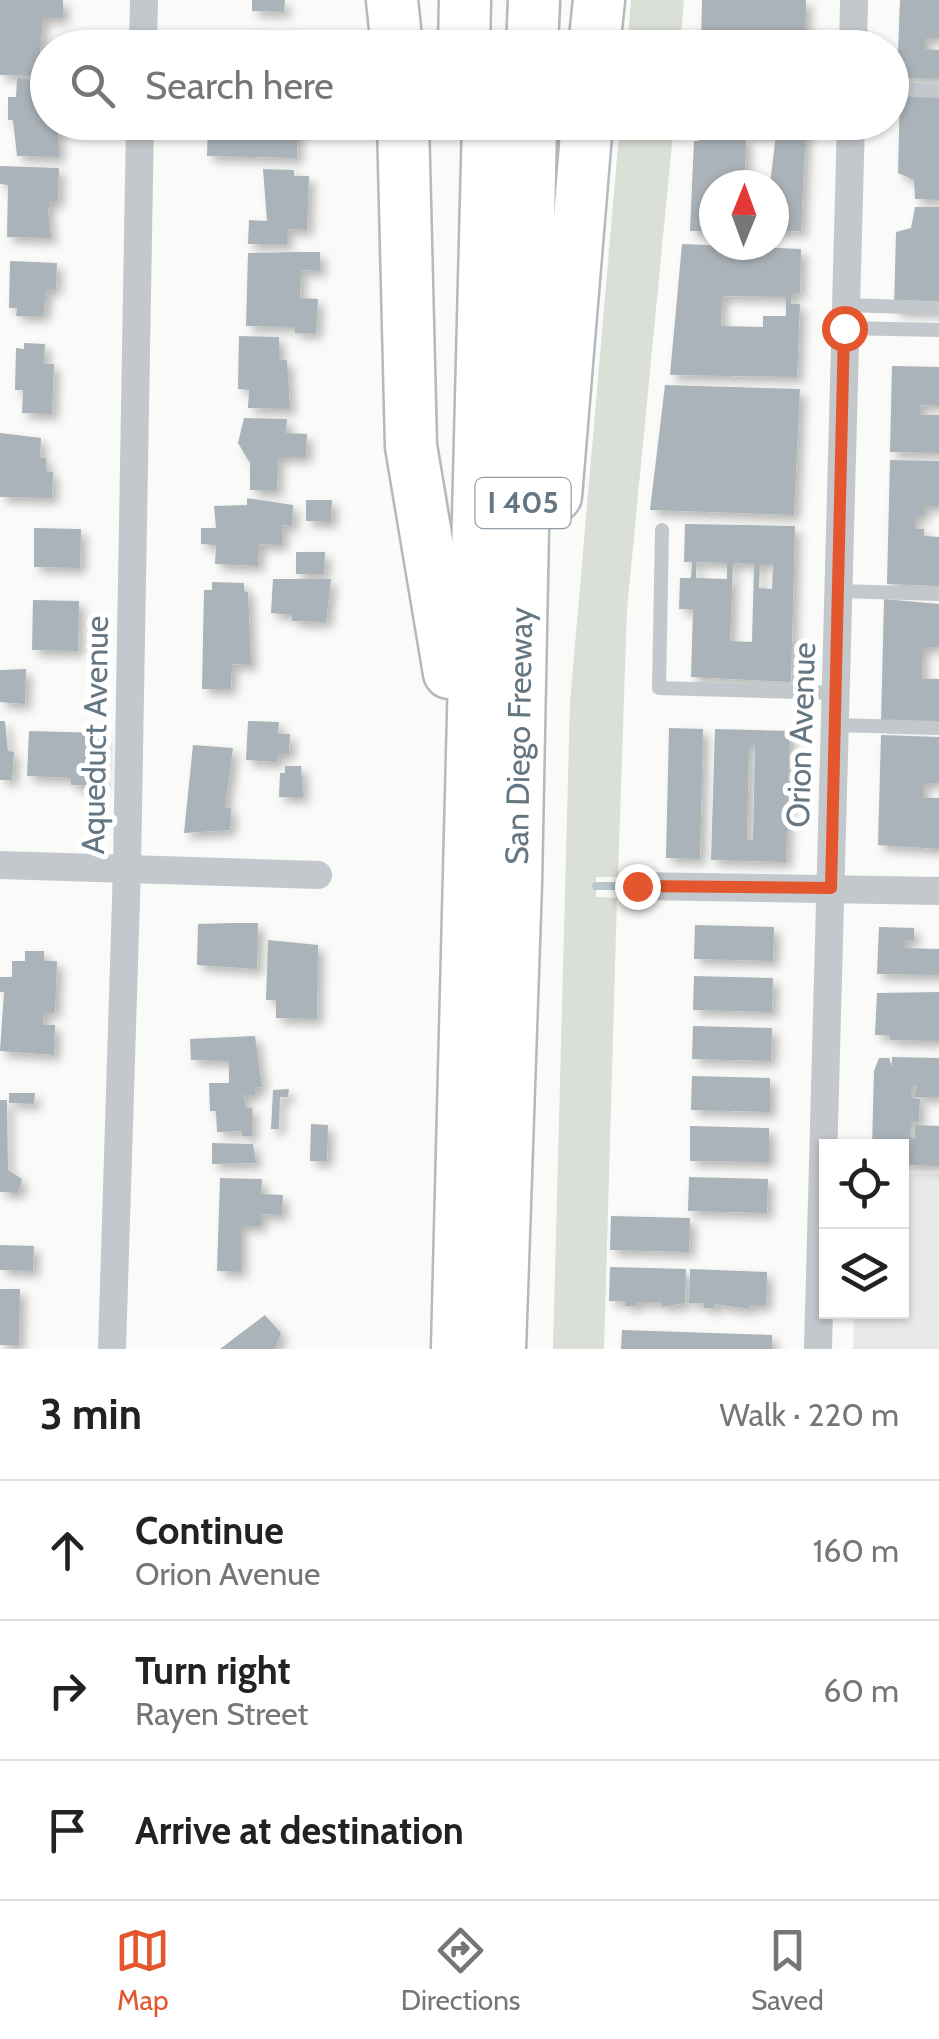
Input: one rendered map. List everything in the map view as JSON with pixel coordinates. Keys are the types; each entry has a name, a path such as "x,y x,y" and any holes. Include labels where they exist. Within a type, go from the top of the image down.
{"highway":[{"path":"392,0 395,30"},
{"path":"464,30 465,0"},
{"path":"533,30 534,0"},
{"path":"596,30 599,0"},
{"path":"403,140 411,446 449,672"},
{"name":"I 405","path":"432,1349 462,140"},
{"path":"456,1349 488,140"},
{"path":"470,1349 505,140"},
{"name":"San Diego Freeway","path":"500,1349 516,883 531,140"},
{"path":"516,883 548,709 558,446 585,140"}],"street":[{"path":"143,30 144,0"},
{"path":"853,30 854,0"},
{"name":"Aqueduct Avenue","path":"112,1349 127,868 140,140"},
{"name":"Orion Avenue","path":"818,1349 850,140"},
{"path":"0,865 318,875"},
{"path":"637,886 939,891"}],"lane":[{"path":"909,90 939,91"},
{"path":"844,316 939,308"},
{"path":"844,316 939,330"},
{"path":"662,530 659,688 838,694"},
{"path":"840,591 939,594"},
{"path":"837,726 939,728"}],"shaded area":[{"path":"631,0 684,0 681,30 628,30"},
{"path":"619,140 672,140 627,609 618,877 596,877 596,897 617,898 604,1349 553,1349 570,703"},
{"path":"909,1174 939,1174 939,1349 853,1349 854,1319 909,1319"}],"building":[{"path":"0,0 63,0 63,18 43,18 42,30 30,30 30,76 0,75"},
{"path":"252,0 285,0 284,12 252,11"},
{"path":"702,0 806,0 805,30 701,30"},
{"path":"900,0 939,0 939,38 925,38 925,49 939,50 939,79 909,78 909,30 899,30"},
{"path":"17,78 30,79 30,140 58,140 59,157 17,156 13,120 8,120 8,97 16,97"},
{"path":"909,94 939,95 939,200 915,199 914,180 898,173 899,140 909,140"},
{"path":"207,140 298,140 297,158 207,156"},
{"path":"746,140 745,170 699,170 699,231 690,231 694,141"},
{"path":"775,140 805,140 801,231 789,231 789,170 772,170"},
{"path":"0,166 59,168 58,201 51,201 48,210 51,238 7,237 8,185 0,184"},
{"path":"263,169 294,170 294,176 309,176 307,230 287,229 287,244 248,244 249,220 267,221"},
{"path":"915,207 939,207 939,312 894,311 896,232 911,228"},
{"path":"682,244 699,245 699,260 789,260 789,248 801,249 800,293 791,293 791,304 800,304 797,377 670,375","holes":["722,296 786,297 786,316 763,316 763,327 721,326"]},
{"path":"320,252 320,271 301,270 300,298 318,299 316,333 295,333 295,327 246,326 248,253"},
{"path":"10,261 57,263 56,289 47,289 43,316 16,316 17,308 9,308"},
{"path":"239,336 279,337 279,360 287,360 290,409 248,408 249,390 238,389"},
{"path":"24,343 45,344 44,364 54,364 52,414 22,413 23,390 15,390 16,348 24,349"},
{"path":"892,366 939,367 939,406 920,405 920,415 939,415 939,453 890,452"},
{"path":"665,385 800,389 794,515 650,510"},
{"path":"244,418 287,419 286,433 307,434 306,457 278,457 277,491 250,490 250,463 238,443"},
{"path":"0,433 41,438 40,458 46,458 46,472 53,472 52,498 0,497"},
{"path":"890,460 939,461 939,506 924,506 924,516 915,516 915,529 924,529 924,536 939,537 939,586 887,584"},
{"path":"247,498 293,505 292,526 282,525 282,545 259,544 258,566 215,564 216,545 201,544 201,528 216,528 214,506 247,505"},
{"path":"306,500 332,500 331,522 306,521"},
{"path":"685,524 795,526 791,682 691,677 693,609 679,609 680,578 691,578 692,562 684,562","holes":["696,562 727,563 727,579 696,578","733,563 754,564 752,642 730,641","760,564 773,564 772,589 759,588"]},
{"path":"34,528 81,529 80,568 34,567"},
{"path":"296,552 325,552 324,574 296,574"},
{"path":"273,579 331,579 326,622 292,621 292,615 271,613"},
{"path":"212,582 244,583 244,591 248,592 251,665 232,664 231,689 202,689 204,590 212,590"},
{"path":"884,599 939,604 939,647 923,647 922,679 939,679 939,722 881,724"},
{"path":"33,600 79,601 78,651 32,650"},
{"path":"26,669 25,704 0,702 0,670"},
{"path":"0,721 5,721 8,751 14,752 12,780 0,780"},
{"path":"248,721 279,722 278,734 290,734 289,754 278,754 277,762 246,760"},
{"path":"669,728 703,729 700,859 666,858"},
{"path":"715,729 790,731 786,862 711,860","holes":["749,745 755,745 753,840 747,840"]},
{"path":"29,731 103,733 101,786 71,785 71,778 27,776"},
{"path":"881,735 939,737 939,783 923,783 923,798 939,798 939,849 878,845"},
{"path":"193,745 233,748 225,808 231,808 230,830 184,833"},
{"path":"285,766 301,766 303,797 279,797 280,773 285,773"},
{"path":"258,923 257,969 197,965 198,924"},
{"path":"695,925 774,927 773,961 694,959"},
{"path":"879,927 914,928 914,940 904,940 904,948 939,949 939,975 877,974"},
{"path":"268,940 318,945 317,1019 276,1018 276,1000 266,1000"},
{"path":"25,951 44,951 44,961 57,961 55,1012 44,1012 43,1025 55,1025 54,1055 0,1051 4,992 0,992 0,977 12,977 12,961 25,961"},
{"path":"694,976 773,978 772,1012 693,1010"},
{"path":"939,992 939,1041 890,1040 890,1035 875,1035 877,993"},
{"path":"693,1026 772,1028 771,1061 692,1059"},
{"path":"255,1036 262,1087 255,1088 255,1095 244,1095 245,1108 252,1108 252,1136 242,1136 242,1131 217,1132 216,1111 210,1111 209,1083 229,1083 229,1061 191,1060 190,1039"},
{"path":"892,1057 939,1058 939,1097 915,1097 916,1085 911,1085 911,1098 920,1099 919,1121 910,1121 910,1137 915,1138 915,1125 939,1126 939,1166 909,1165 909,1139 872,1139 874,1071 879,1058 889,1058 892,1067"},
{"path":"692,1076 770,1078 770,1112 691,1110"},
{"path":"289,1089 288,1097 280,1097 279,1129 271,1129 273,1090"},
{"path":"9,1093 35,1093 34,1104 9,1103"},
{"path":"0,1100 7,1100 8,1170 22,1179 18,1193 0,1192"},
{"path":"311,1124 328,1125 327,1161 310,1161"},
{"path":"690,1126 769,1128 769,1162 690,1161"},
{"path":"212,1143 253,1144 256,1163 212,1164"},
{"path":"689,1177 768,1179 767,1213 688,1211"},
{"path":"220,1178 262,1179 261,1194 283,1195 282,1215 261,1214 261,1226 241,1226 241,1272 217,1271"},
{"path":"611,1216 690,1218 689,1252 610,1250"},
{"path":"0,1245 34,1246 33,1271 0,1270"},
{"path":"610,1267 686,1269 685,1303 662,1307 662,1302 625,1306 626,1301 609,1301"},
{"path":"690,1269 767,1272 766,1305 750,1305 749,1309 714,1304 714,1308 704,1308 704,1303 689,1303"},
{"path":"0,1289 20,1289 19,1345 0,1345"},
{"path":"265,1315 281,1333 275,1349 220,1349"},
{"path":"622,1330 772,1335 772,1349 621,1349"}],"waterway":[{"path":"596,886 632,886"}],"route":[{"path":"637,886 831,888 844,328"}]}
